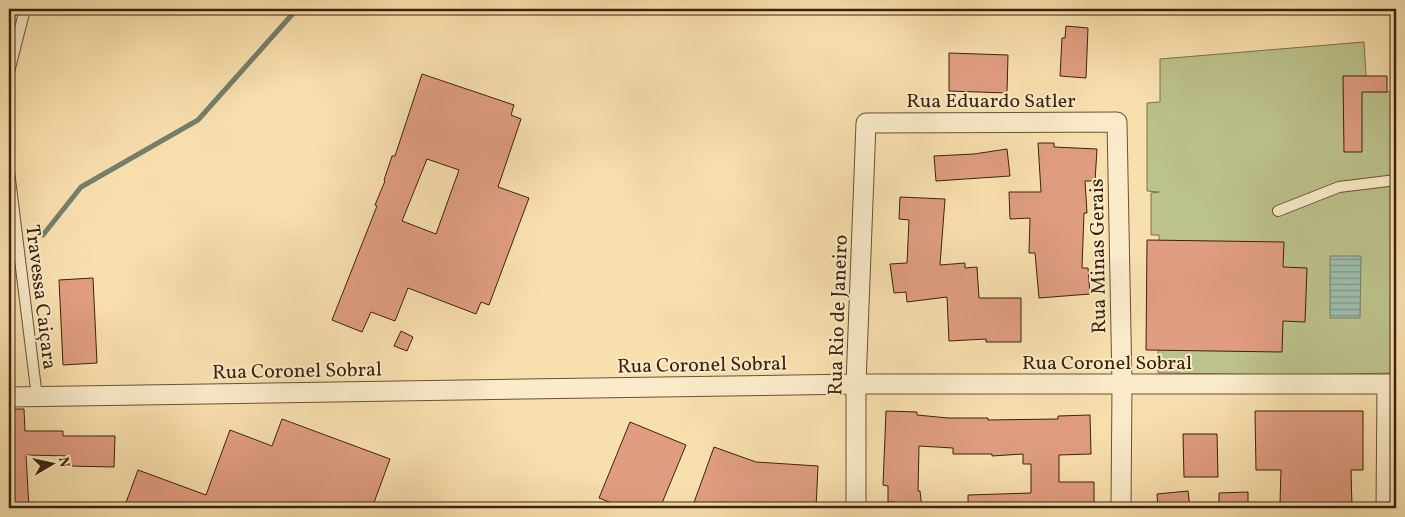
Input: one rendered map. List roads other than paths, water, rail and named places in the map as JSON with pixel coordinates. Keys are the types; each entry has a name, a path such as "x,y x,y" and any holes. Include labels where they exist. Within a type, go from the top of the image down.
{"street":[{"name":"Rua Eduardo Satler","path":"866,122 1117,122"},
{"name":"Rua Rio de Janeiro","path":"856,508 856,384 866,122"},
{"name":"Rua Minas Gerais","path":"1117,122 1122,384 1121,508"},
{"name":"Rua Coronel Sobral","path":"9,397 856,384 1392,384"},
{"path":"1386,508 1392,384"}],"lane":[{"path":"9,72 25,9"},
{"name":"Travessa Caiçara","path":"9,171 37,397"},
{"path":"1278,211 1339,187 1396,180"}],"waterway":[{"path":"43,235 81,187 198,120 297,9"}]}
